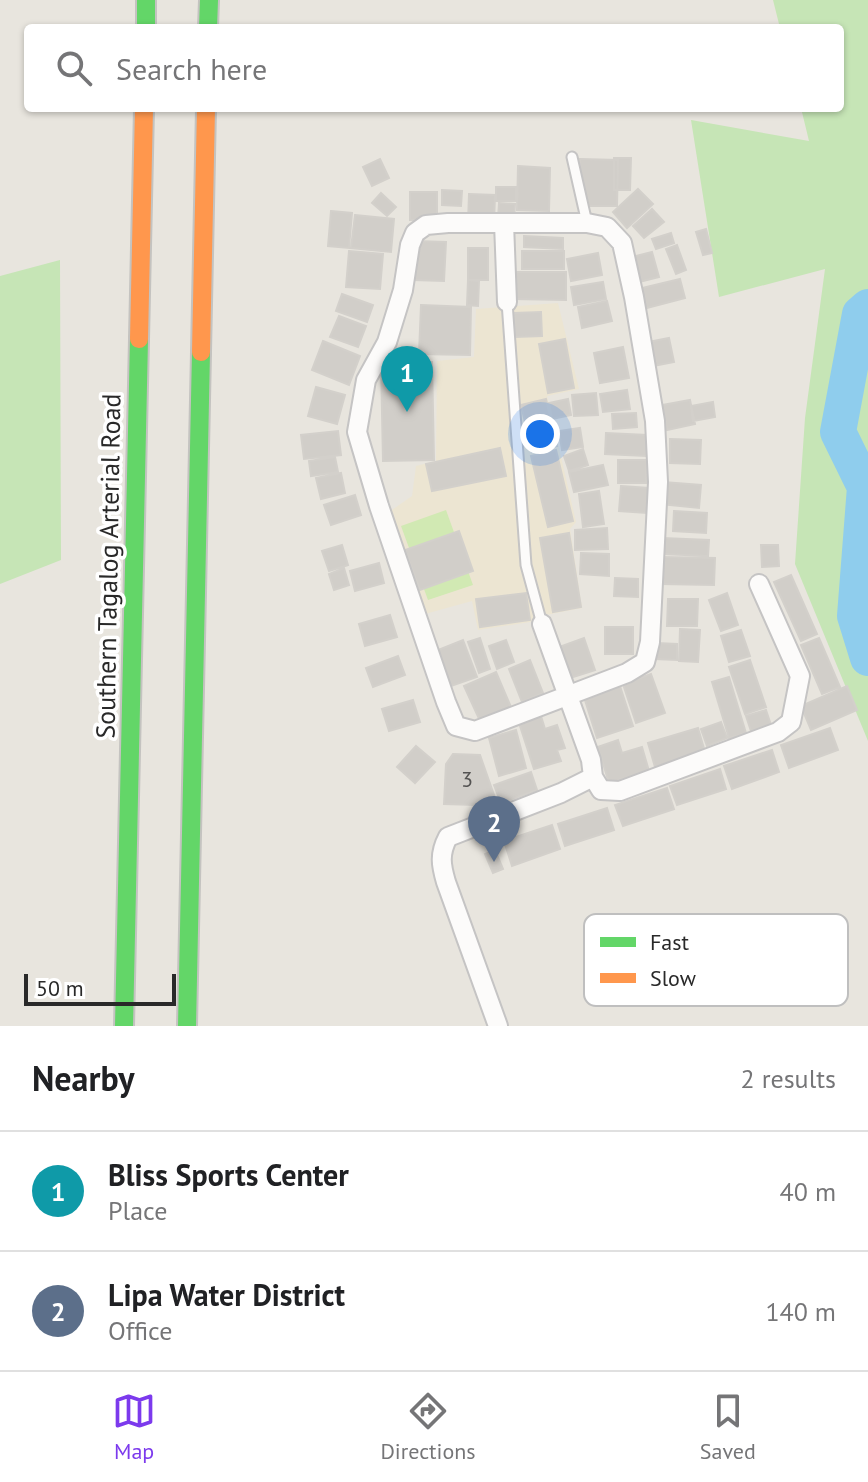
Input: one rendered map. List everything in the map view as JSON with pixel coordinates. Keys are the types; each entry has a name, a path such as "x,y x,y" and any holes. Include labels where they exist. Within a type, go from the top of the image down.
{"highway":[{"path":"146,0 146,24"},
{"path":"208,24 209,0"},
{"name":"Southern Tagalog Arterial Road","path":"124,1026 144,112"},
{"path":"187,1026 206,112"}],"street":[{"path":"504,223 507,302"},
{"path":"587,223 607,227 622,243 655,421 658,482 650,642 645,662 627,673 475,731 456,726 384,521 357,432 366,380 387,342 403,290 410,245 415,233 426,225 587,223"},
{"path":"542,624 591,760 593,777 601,790 620,791 778,732 791,722 800,676 759,584"},
{"path":"498,1026 446,882 441,850 448,837 561,793 593,777"}],"lane":[{"path":"572,157 587,223"},
{"path":"507,302 526,565 542,624"}],"shaded area":[{"path":"558,303 579,389 547,396 576,522 570,529 582,608 546,615 530,622 478,630 472,601 425,614 389,512 412,496 416,466 436,461 437,361 474,357 476,309"}],"green space":[{"path":"773,0 868,0 868,741 795,564 805,418 825,269 719,297 691,120 809,141 802,112 844,112 844,24 779,24"},
{"path":"60,260 61,560 0,584 0,276"},
{"path":"446,510 473,585 428,600 401,526"}],"building":[{"path":"614,158 631,158 630,190 614,190"},
{"path":"380,159 389,178 372,186 363,167"},
{"path":"580,159 618,160 617,206 579,206"},
{"path":"518,166 550,168 549,211 517,210"},
{"path":"496,187 516,187 516,201 496,201"},
{"path":"638,189 653,204 627,228 613,212"},
{"path":"442,190 462,191 461,206 442,205"},
{"path":"410,192 437,192 437,220 410,220"},
{"path":"381,193 396,207 387,216 372,203"},
{"path":"469,194 495,195 494,223 468,223"},
{"path":"499,203 515,204 514,220 498,219"},
{"path":"652,209 664,222 644,238 633,226"},
{"path":"331,211 352,213 349,248 328,246"},
{"path":"355,215 394,219 391,252 351,248"},
{"path":"706,229 712,253 703,255 696,232"},
{"path":"671,233 674,243 656,249 652,239"},
{"path":"524,236 563,238 563,249 524,247"},
{"path":"415,241 446,242 444,281 414,280"},
{"path":"677,245 686,270 676,274 666,249"},
{"path":"468,248 488,248 488,280 468,280"},
{"path":"349,251 383,254 380,289 346,287"},
{"path":"522,251 564,251 564,269 522,269"},
{"path":"652,252 659,277 639,282 632,257"},
{"path":"598,253 602,275 571,281 567,259"},
{"path":"513,272 566,272 566,300 513,299"},
{"path":"680,279 685,298 643,309 638,289"},
{"path":"468,280 479,281 478,306 467,305"},
{"path":"603,282 606,299 574,305 571,287"},
{"path":"342,294 373,305 367,322 336,311"},
{"path":"607,301 612,321 582,328 578,307"},
{"path":"421,305 471,307 470,355 419,354"},
{"path":"541,312 542,336 515,337 514,313"},
{"path":"339,316 366,326 358,347 330,337"},
{"path":"669,338 674,362 653,366 648,342"},
{"path":"565,339 574,388 548,393 539,344"},
{"path":"323,341 360,356 349,385 312,370"},
{"path":"623,347 629,378 600,383 594,353"},
{"path":"432,362 434,460 383,461 381,363"},
{"path":"316,387 345,395 337,424 308,416"},
{"path":"627,390 630,409 603,412 600,394"},
{"path":"596,393 598,415 574,416 572,395"},
{"path":"546,399 557,446 532,452 521,405"},
{"path":"568,399 571,415 552,419 549,403"},
{"path":"690,400 695,424 667,430 662,405"},
{"path":"713,402 715,417 693,421 691,406"},
{"path":"636,413 637,427 613,429 612,414"},
{"path":"580,428 583,447 562,450 559,431"},
{"path":"338,431 341,455 304,459 301,435"},
{"path":"606,433 647,435 646,456 605,454"},
{"path":"670,439 701,440 700,464 670,463"},
{"path":"500,448 506,476 432,491 426,464"},
{"path":"583,449 588,465 569,471 564,456"},
{"path":"556,450 573,521 548,527 531,456"},
{"path":"335,457 338,472 311,476 309,461"},
{"path":"618,460 647,460 646,483 618,483"},
{"path":"603,465 608,485 574,492 569,472"},
{"path":"341,473 345,493 321,499 316,478"},
{"path":"663,482 701,485 699,508 661,504"},
{"path":"621,486 649,488 647,513 619,511"},
{"path":"599,491 604,524 583,527 579,494"},
{"path":"355,495 361,515 331,525 324,505"},
{"path":"674,511 707,513 706,533 673,531"},
{"path":"607,528 608,549 575,550 575,530"},
{"path":"459,531 473,571 420,590 405,550"},
{"path":"569,533 581,607 553,612 540,538"},
{"path":"662,538 709,540 708,556 662,554"},
{"path":"342,545 348,565 329,571 322,551"},
{"path":"761,545 778,545 779,566 762,567"},
{"path":"581,553 609,554 609,576 580,574"},
{"path":"661,557 715,558 714,585 661,584"},
{"path":"379,563 384,583 355,591 350,571"},
{"path":"344,568 349,585 334,590 329,574"},
{"path":"791,575 817,634 801,641 774,582"},
{"path":"615,578 638,579 638,597 614,596"},
{"path":"526,593 530,620 480,627 476,599"},
{"path":"727,593 738,625 721,631 709,600"},
{"path":"668,599 698,599 697,626 667,626"},
{"path":"390,615 397,637 365,646 359,624"},
{"path":"605,627 633,627 633,654 605,654"},
{"path":"680,629 700,630 698,662 679,661"},
{"path":"741,630 750,656 729,662 721,636"},
{"path":"480,638 490,669 479,673 468,642"},
{"path":"584,638 595,670 570,678 559,647"},
{"path":"819,638 840,687 822,694 801,645"},
{"path":"463,640 477,677 451,686 438,650"},
{"path":"506,640 514,662 497,669 489,646"},
{"path":"656,643 677,644 677,660 655,659"},
{"path":"398,656 405,675 373,687 366,668"},
{"path":"530,660 543,693 522,702 509,669"},
{"path":"750,660 766,707 745,714 729,667"},
{"path":"496,672 511,707 480,721 464,686"},
{"path":"651,674 665,713 636,723 623,684"},
{"path":"729,677 746,733 729,738 712,682"},
{"path":"619,683 633,726 597,738 583,694"},
{"path":"847,686 857,710 811,730 801,706"},
{"path":"413,700 420,722 389,731 382,709"},
{"path":"766,710 771,725 751,731 746,716"},
{"path":"541,716 545,729 557,725 565,748 557,750 561,761 534,769 519,723"},
{"path":"721,722 727,738 707,746 701,729"},
{"path":"698,728 705,752 655,767 648,743"},
{"path":"830,728 838,750 789,768 781,745"},
{"path":"516,730 526,768 499,776 489,738"},
{"path":"618,740 622,753 642,747 649,771 609,783 598,747"},
{"path":"416,746 435,762 415,783 397,767"},
{"path":"772,750 779,772 732,789 724,766"},
{"path":"453,754 480,755 494,795 477,805 444,804 446,764"},
{"path":"720,769 726,789 677,805 670,786"},
{"path":"531,772 537,790 501,803 494,785"},
{"path":"667,788 674,809 623,826 615,805"},
{"path":"607,808 614,830 565,846 558,824"},
{"path":"552,825 560,849 512,866 504,841"},
{"path":"495,850 503,869 493,873 485,854"}],"waterway":[{"path":"868,307 860,314 838,432 865,487 855,616 868,658"}],"traffic: fast":[{"path":"146,0 146,24"},
{"path":"208,24 209,0"},
{"path":"124,1026 139,339"},
{"path":"187,1026 201,352"}],"traffic: slow":[{"path":"139,339 144,112"},
{"path":"201,352 206,112"}],"place":[{"name":"Bliss Sports Center","path":"407,412"},
{"name":"Lipa Water District","path":"494,862"}]}
